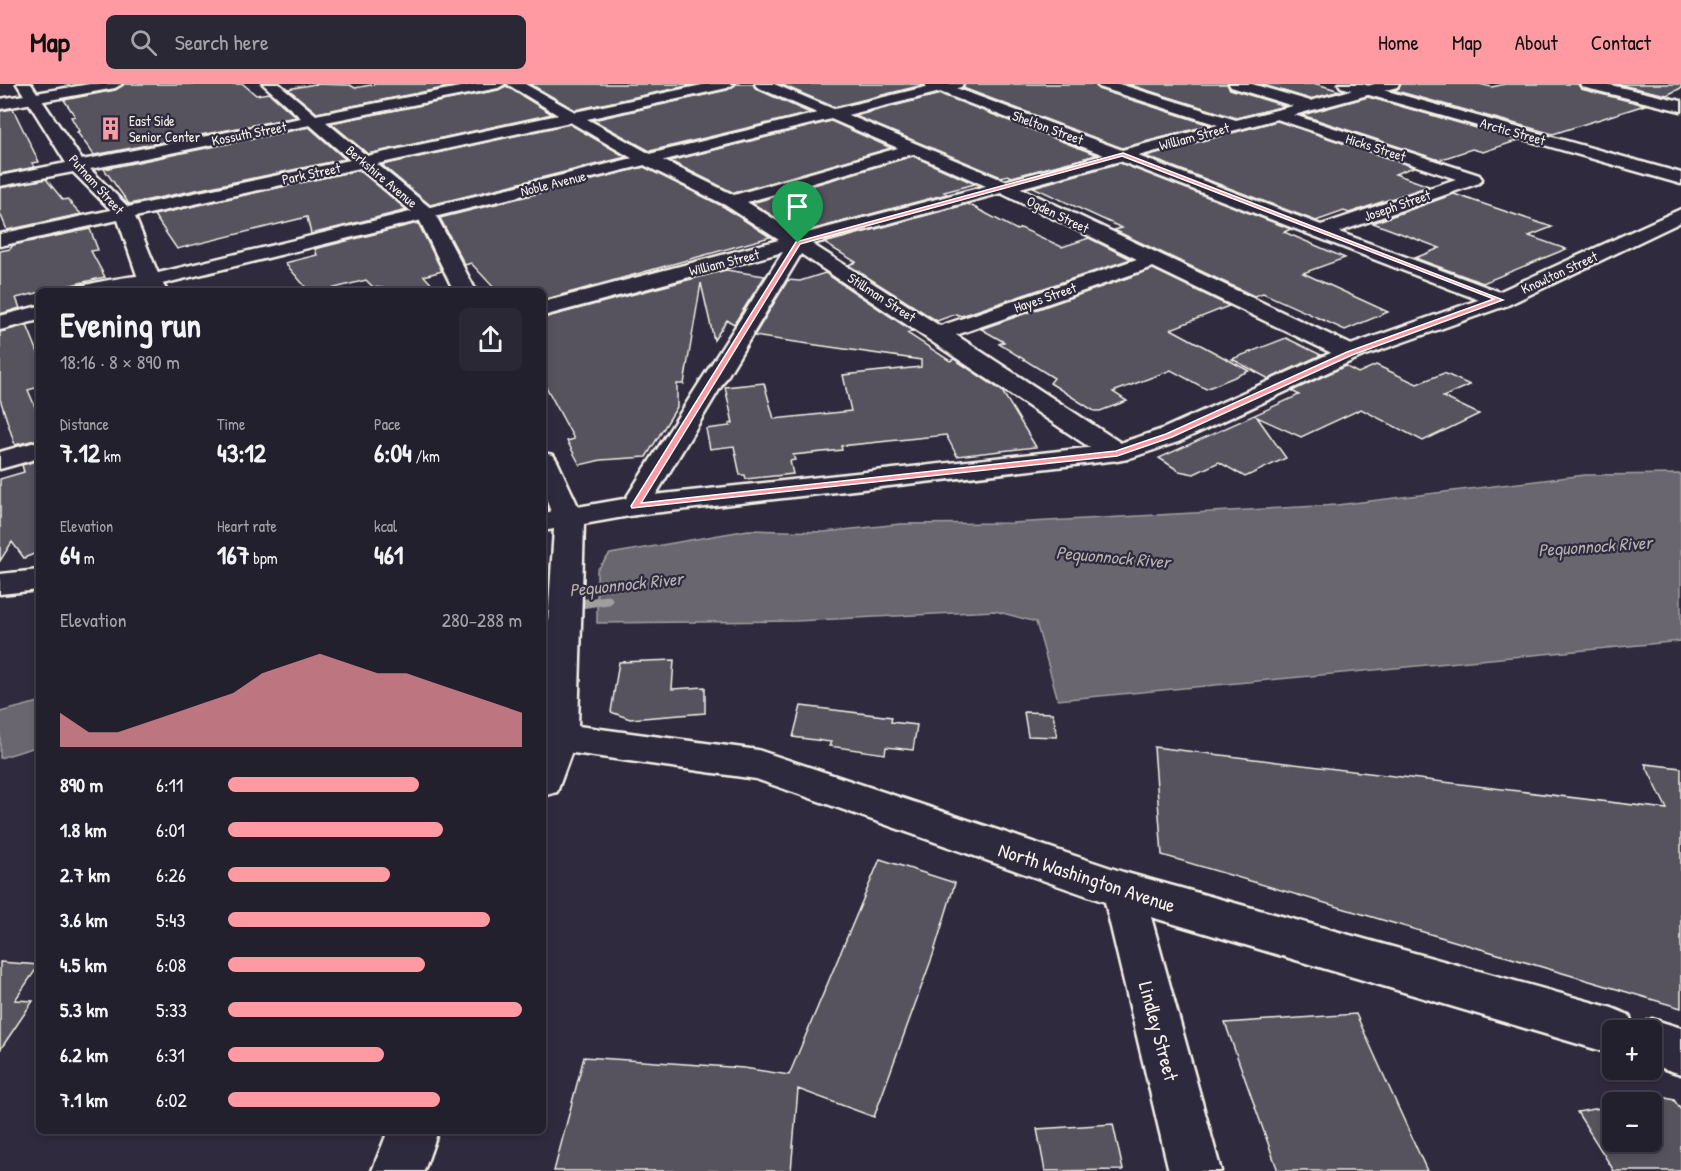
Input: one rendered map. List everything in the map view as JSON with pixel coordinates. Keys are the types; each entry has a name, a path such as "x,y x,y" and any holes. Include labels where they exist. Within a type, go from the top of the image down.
{"street":[{"path":"0,104 29,91 115,84"},
{"name":"Berkshire Avenue","path":"270,84 426,214 463,288"},
{"name":"Kossuth Street","path":"0,181 498,84"},
{"name":"Stillman Street","path":"514,84 648,160 732,201 1117,453"},
{"name":"Park Street","path":"0,240 727,84"},
{"name":"Ogden Street","path":"762,84 1001,186 1350,353"},
{"path":"1104,84 1234,125"},
{"path":"1236,84 1311,106"},
{"name":"Arctic Street","path":"1346,84 1681,179"},
{"name":"William Street","path":"546,308 1392,84"},
{"path":"1587,84 1681,106"},
{"name":"Noble Avenue","path":"101,288 126,282 153,286 426,214 833,115 943,85"},
{"name":"Shelton Street","path":"943,85 1500,300"},
{"name":"Putnam Street","path":"29,91 77,166 125,214 153,286"},
{"name":"Hicks Street","path":"1279,115 1473,179"},
{"path":"732,201 913,149"},
{"name":"Joseph Street","path":"1320,232 1473,179"},
{"name":"Knowlton Street","path":"560,527 635,506 1117,453 1169,436 1350,353 1500,300 1681,216"},
{"path":"635,506 798,243"},
{"name":"Hayes Street","path":"938,334 1153,260"},
{"path":"0,312 36,304"},
{"path":"0,323 36,314"},
{"path":"0,461 36,450"},
{"path":"546,473 560,527 561,722 546,771"},
{"path":"0,584 36,580"},
{"name":"North Washington Avenue","path":"561,722 758,765 1122,890 1602,1028"},
{"name":"Lindley Street","path":"1122,890 1195,1171"},
{"path":"1662,1045 1681,1051"},
{"path":"398,1171 412,1134"}],"water":[{"path":"1681,474 1681,641 1058,700 1036,622 995,611 796,621 597,623 597,570 610,554 748,530 824,532 900,524 1012,523 1337,505 1585,475"},
{"path":"36,703 36,747 0,758 0,712"}],"building":[{"path":"124,84 243,84 256,95 269,93 296,117 94,155 77,132 79,131 71,117 75,116 64,100 115,90"},
{"path":"315,84 350,85 355,88 376,84 463,84 317,113 288,89"},
{"path":"530,84 696,84 575,110"},
{"path":"736,84 753,84 756,89 810,113 650,151 593,120 727,90"},
{"path":"780,84 923,84 923,85 834,107"},
{"path":"965,84 1095,84 1098,89 1210,125 1122,148 963,88"},
{"path":"1127,84 1227,84 1230,89 1285,106 1236,118"},
{"path":"1260,84 1317,84 1340,91 1310,99"},
{"path":"1401,84 1479,84 1492,87 1505,84 1578,84 1581,89 1645,105 1553,134 1393,90 1399,88"},
{"path":"1616,84 1681,84 1681,88 1667,95"},
{"path":"506,86 552,114 368,154 331,123 498,90"},
{"path":"940,94 1097,155 1012,177 1008,175 1001,177 855,116"},
{"path":"1368,97 1519,140 1483,152 1472,149 1439,160 1302,115"},
{"path":"13,109 39,162 32,163 35,167 0,174 0,111"},
{"path":"831,121 891,148 734,193 670,161"},
{"path":"1277,121 1414,167 1395,174 1429,186 1349,213 1344,211 1316,221 1145,156"},
{"path":"570,124 626,157 430,205 382,165"},
{"path":"309,127 345,159 129,204 104,169"},
{"path":"913,156 975,184 944,192 947,194 803,232 795,230 752,203"},
{"path":"1120,163 1291,229 1284,232 1345,258 1303,273 1388,312 1345,330 1263,293 1254,296 1114,230 1122,228 1033,187"},
{"path":"644,167 724,207 770,237 546,299 546,288 494,288 471,263 465,265 440,218"},
{"path":"359,170 407,210 311,234 307,217 177,249 154,215"},
{"path":"46,179 63,200 67,199 81,214 7,230 0,213 0,188"},
{"path":"1454,194 1552,227 1529,236 1566,249 1483,283 1415,258 1440,248 1373,223"},
{"path":"968,204 1017,230 1021,228 1062,247 1089,238 1131,259 961,316 956,314 937,321 848,265 856,262 824,243"},
{"path":"418,223 442,271 424,276 435,288 373,287 366,280 335,288 306,288 285,263 317,255 315,249"},
{"path":"90,229 98,250 91,251 105,277 58,288 36,288 36,293 16,298 20,308 0,314 0,251 10,249 13,245"},
{"path":"1153,269 1229,306 1171,329 1249,371 1206,389 1171,370 1113,392 1127,401 1094,411 1050,383 1054,378 999,344 1004,342 981,329"},
{"path":"726,270 765,276 734,324 727,320 714,340 701,283 684,384 677,384 677,407 646,457 601,460 580,465 567,441 574,439 546,387 546,317"},
{"path":"825,273 912,331 907,333 950,361 954,359 1002,391 1036,447 957,456 946,435 841,446 842,450 793,455 795,460 790,461 793,474 746,479 745,475 740,475 734,446 710,449 706,429 730,426 729,424 733,423 725,387 764,383 774,419 851,411 843,375 921,367 921,360 754,336 788,280 800,281"},
{"path":"27,325 36,348 36,388 28,390 36,409 36,440 15,445 0,399 0,332"},
{"path":"1286,338 1321,355 1269,379 1232,359"},
{"path":"1376,365 1417,384 1444,373 1470,385 1443,397 1479,414 1423,441 1361,409 1301,437 1257,417 1286,458 1245,477 1219,462 1194,474 1179,471 1159,458 1299,395 1292,391 1345,366 1358,373"},
{"path":"36,461 36,553 24,558 12,542 0,561 0,479 24,472 22,465"},
{"path":"674,660 672,689 705,687 705,713 630,719 611,712 619,662"},
{"path":"801,706 892,717 891,722 917,725 913,750 886,747 885,754 829,746 831,742 793,737"},
{"path":"1024,712 1053,713 1057,737 1028,736"},
{"path":"1154,747 1667,809 1645,764 1681,768 1681,1008 1162,855"},
{"path":"880,859 955,883 933,955 874,1117 798,1089 791,1171 554,1171 584,1057 744,1068 789,1075"},
{"path":"0,962 36,965 36,969 15,1000 33,1001 0,1050"},
{"path":"1356,1014 1427,1171 1278,1171 1225,1023"},
{"path":"1662,1099 1674,1100 1681,1110 1681,1171 1614,1171 1602,1152 1662,1152"},
{"path":"1602,1108 1602,1152 1577,1112"},
{"path":"1113,1124 1123,1170 1045,1171 1037,1129"}],"waterway":[{"name":"Pequonnock River","path":"573,605 608,600"}],"place":[{"name":"East Side Senior Center","path":"111,128"}],"route":[{"path":"1123,155 1500,300 1350,353 1169,436 1117,453 635,506 798,243 1001,186 1123,155"}]}
